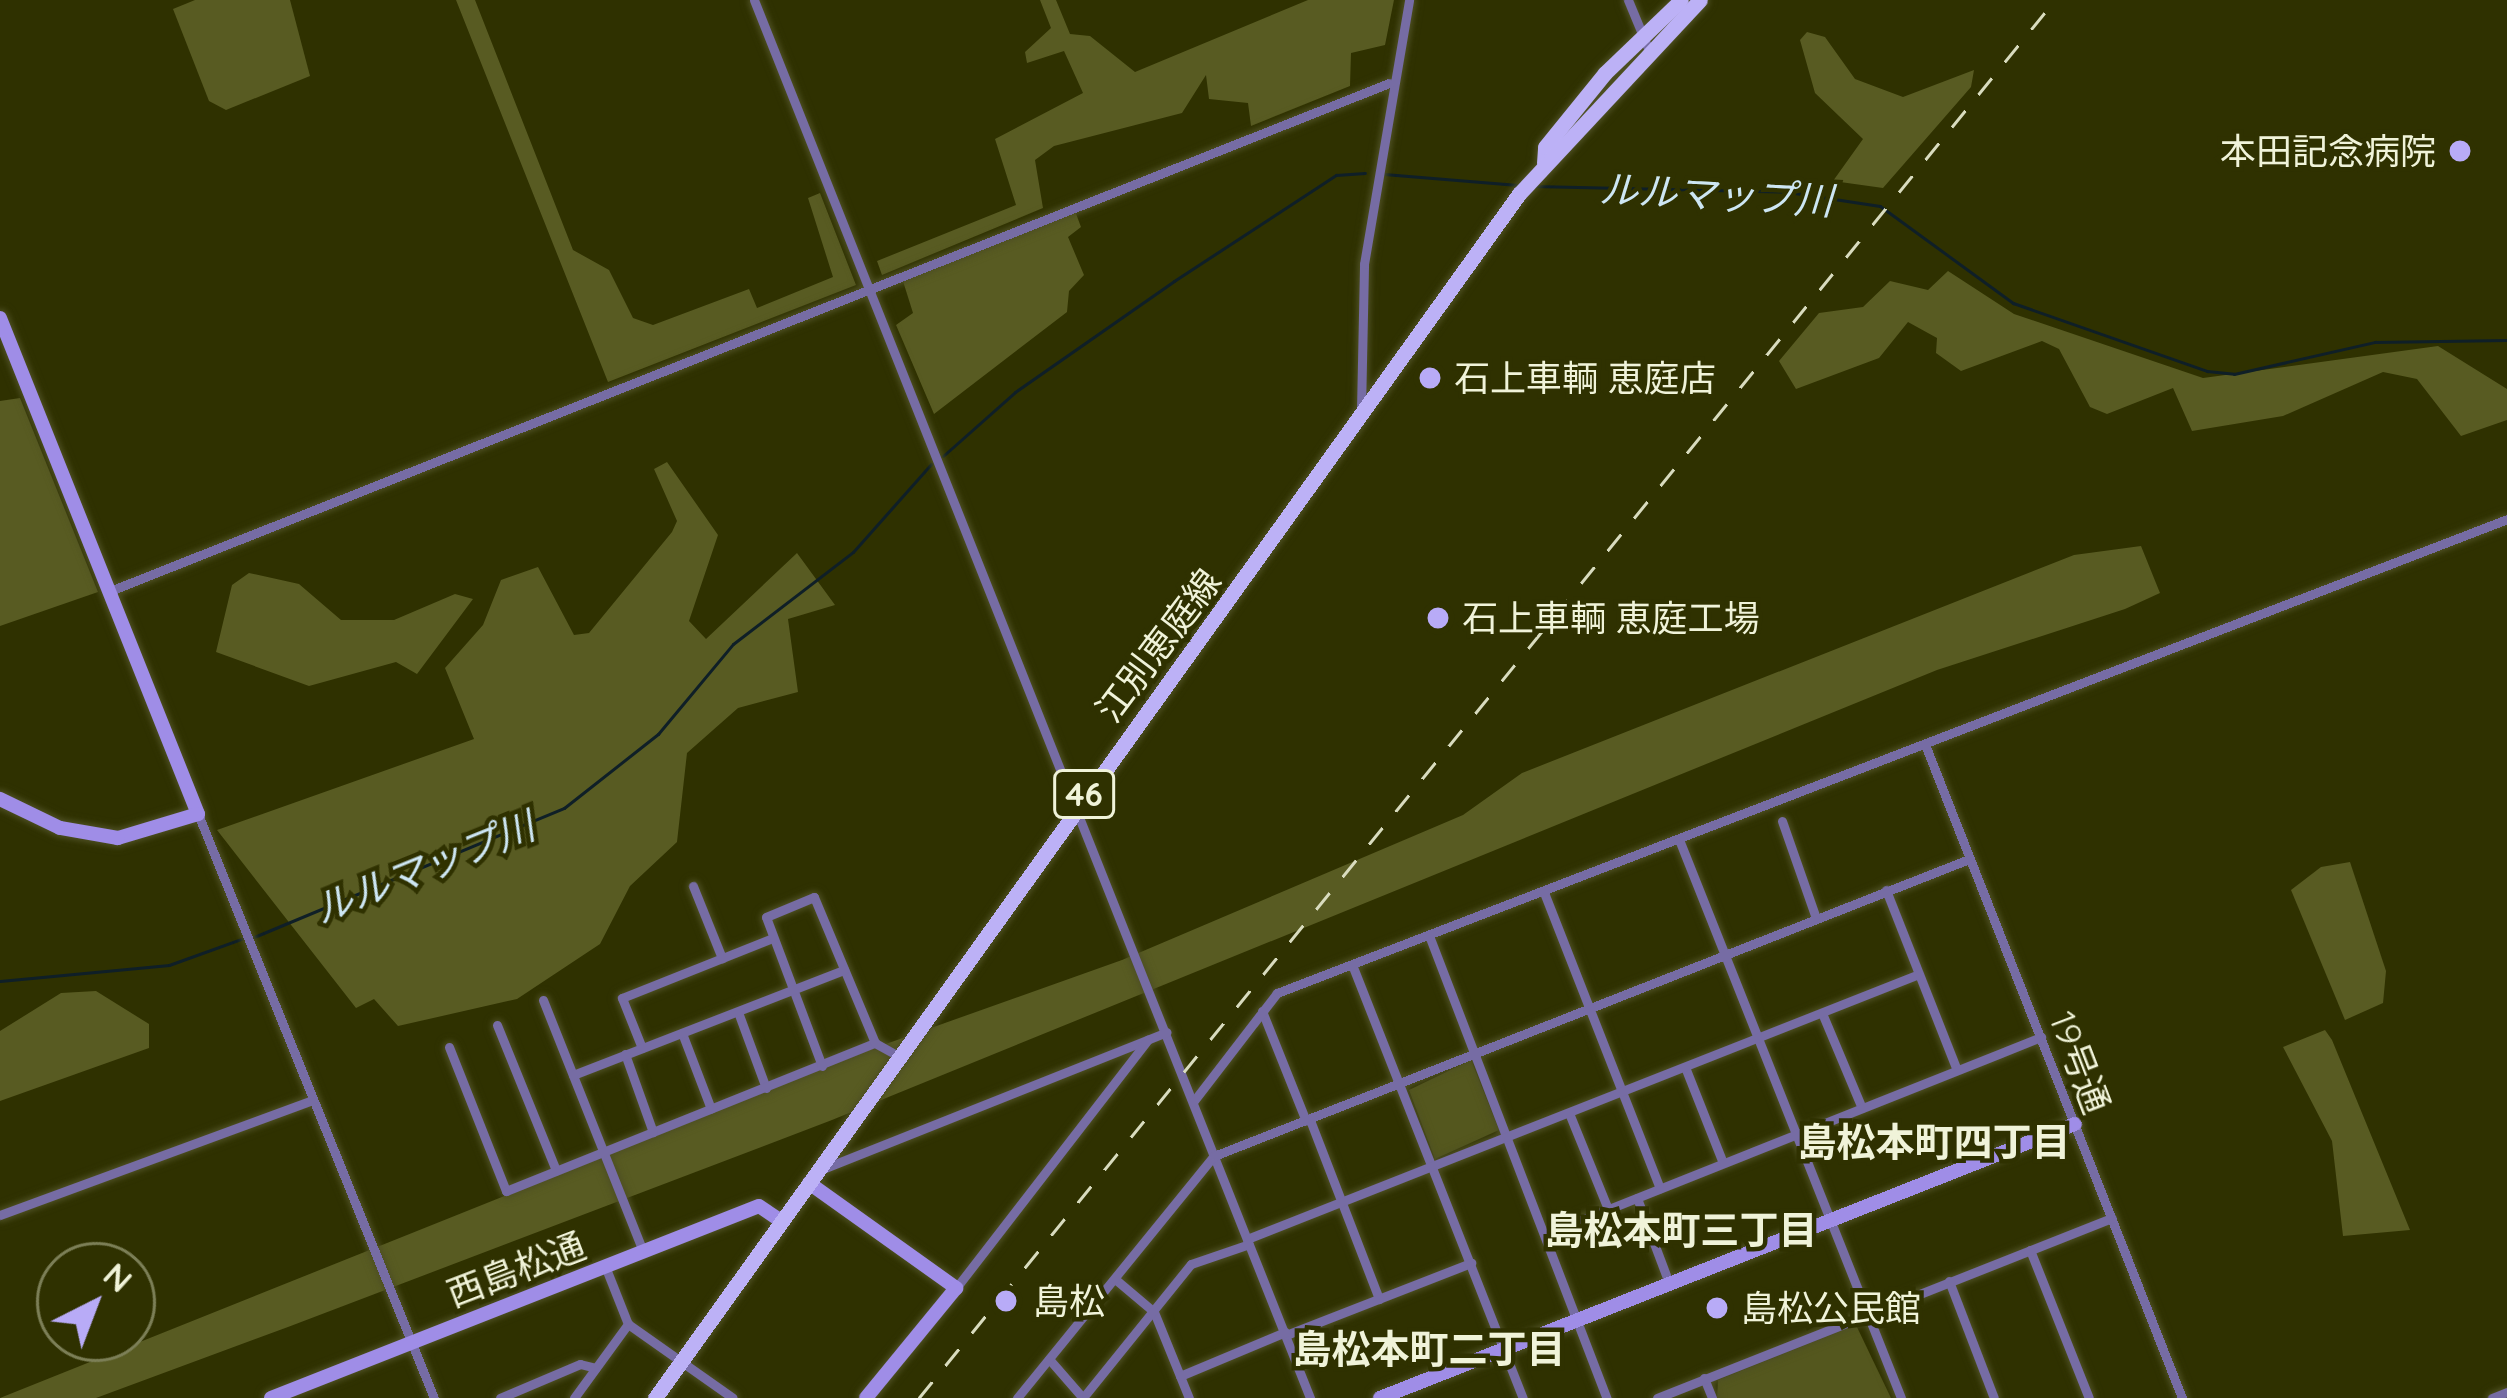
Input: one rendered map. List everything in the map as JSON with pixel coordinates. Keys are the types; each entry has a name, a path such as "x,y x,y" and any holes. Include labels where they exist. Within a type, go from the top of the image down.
{"main road":[{"name":"江別恵庭線","path":"655,1398 1074,806 1541,166 1545,147 1681,0"},
{"name":"江別恵庭線","path":"1644,41 1700,0"}],"street":[{"path":"754,0 1310,1398"},
{"path":"1361,417 1364,263 1389,83 1408,0"},
{"path":"1628,0 1644,41"},
{"path":"110,591 1389,83"},
{"path":"0,318 434,1398"},
{"path":"1193,1102 1277,993 1545,896 2507,519"},
{"name":"19号通","path":"1926,747 2182,1398"},
{"path":"0,799 60,828 118,838 198,814"},
{"path":"1782,821 1816,918"},
{"path":"1680,842 1900,1398"},
{"path":"1024,1395 1214,1156 1969,859"},
{"path":"693,886 722,958"},
{"path":"1886,890 1957,1070"},
{"path":"1545,896 1660,1188"},
{"path":"822,1066 766,917 814,897 875,1043 897,1055"},
{"path":"642,1048 622,998 773,938"},
{"path":"1430,938 1607,1398"},
{"path":"1353,967 1523,1398"},
{"path":"573,1075 844,970"},
{"path":"1049,1359 1084,1396 1191,1264 1919,974"},
{"path":"543,1000 643,1251"},
{"path":"1262,1011 1379,1299"},
{"path":"738,1012 766,1088"},
{"path":"1822,1013 1862,1108"},
{"path":"497,1025 556,1170"},
{"path":"956,1288 814,1177 1166,1032"},
{"path":"682,1033 711,1108"},
{"path":"1546,1234 2041,1037"},
{"path":"866,1398 1148,1040"},
{"path":"449,1047 506,1191 875,1043"},
{"path":"625,1054 653,1132"},
{"path":"1685,1067 1723,1163"},
{"path":"0,1215 313,1100"},
{"path":"1569,1113 1608,1209"},
{"path":"1381,1398 1416,1391 1503,1349 2075,1124"},
{"path":"1637,1198 1670,1282"},
{"name":"西島松通","path":"271,1398 303,1392 411,1342 760,1206 781,1221"},
{"path":"1657,1398 2112,1218"},
{"path":"2030,1250 2089,1398"},
{"path":"1180,1376 1471,1263"},
{"path":"605,1266 628,1324 733,1398"},
{"path":"1115,1279 1154,1312 1190,1398"},
{"path":"1949,1281 1994,1398"},
{"path":"574,1398 628,1324"},
{"path":"500,1398 531,1392 596,1367"},
{"path":"1704,1378 1712,1398"},
{"path":"2492,1398 2507,1392"}],"green space":[{"path":"195,0 290,0 310,76 226,110 209,101 173,9"},
{"path":"456,0 475,0 573,250 609,270 633,318 653,325 749,289 757,308 833,277 808,198 820,193 856,285 608,382"},
{"path":"1040,0 1056,0 1070,34 1090,36 1135,72 1308,0 1394,0 1385,45 1351,53 1350,86 1251,126 1248,103 1209,99 1206,75 1182,113 1054,146 1035,160 1043,208 882,275 877,261 1016,205 995,139 1083,93 1064,51 1027,63 1025,52 1051,28"},
{"path":"1807,32 1825,37 1855,79 1903,97 1974,70 1971,87 1883,188 1833,181 1863,139 1815,93 1800,40"},
{"path":"1075,211 1081,227 1068,237 1084,275 1069,291 1067,312 934,414 896,325 913,313 902,278"},
{"path":"1948,271 2014,314 2203,378 2438,346 2507,389 2507,420 2461,436 2417,379 2383,372 2283,416 2192,431 2173,388 2107,414 2090,407 2059,349 2042,341 1961,371 1936,353 1937,338 1908,322 1879,358 1796,389 1779,361 1819,313 1863,307 1890,281 1928,290"},
{"path":"20,398 98,592 0,626 0,401"},
{"path":"667,462 718,535 689,621 706,639 797,553 835,605 788,619 798,692 738,708 687,753 677,842 630,886 600,944 517,999 398,1026 374,999 356,1008 217,830 474,739 445,668 483,625 501,580 538,567 574,635 589,633 672,532 677,521 654,469"},
{"path":"2141,546 2160,593 2125,609 1937,670 832,1120 288,1327 96,1398 0,1398 90,1362 156,1362 156,1336 869,1050 1122,960 1463,815 1522,773 2074,555"},
{"path":"249,573 299,584 341,620 394,620 455,594 473,599 417,674 396,662 309,686 216,652 232,585"},
{"path":"2350,862 2386,971 2383,1003 2345,1020 2291,890 2321,867"},
{"path":"96,991 149,1024 149,1048 0,1101 0,1031 61,993"},
{"path":"2325,1030 2410,1230 2343,1236 2332,1141 2283,1047"},
{"path":"1471,1060 1499,1130 1435,1159 1409,1090"},
{"path":"1856,1325 1891,1398 1717,1398 1718,1380"}],"waterway":[{"name":"ルルマップ川","path":"943,456 1015,392 1174,281 1336,175 1365,173"},
{"name":"ルルマップ川","path":"1384,174 1518,185"},
{"name":"ルルマップ川","path":"1533,186 1788,192 1880,206 2013,303 2207,371 2234,374 2375,342 2507,340"},
{"name":"ルルマップ川","path":"254,937 564,808 658,734 733,644 853,552 931,464"},
{"name":"ルルマップ川","path":"0,981 169,965 244,938"}],"railway":[{"path":"919,1398 2055,0"}],"place":[{"name":"本田記念病院","path":"2460,151"},
{"name":"石上車輌 恵庭店","path":"1430,378"},
{"name":"石上車輌 恵庭工場","path":"1438,618"},
{"name":"島松","path":"1006,1301"},
{"name":"島松公民館","path":"1717,1308"}],"district":[{"name":"島松本町四丁目","path":"1934,1142"},
{"name":"島松本町三丁目","path":"1681,1230"},
{"name":"島松本町二丁目","path":"1429,1349"}]}
